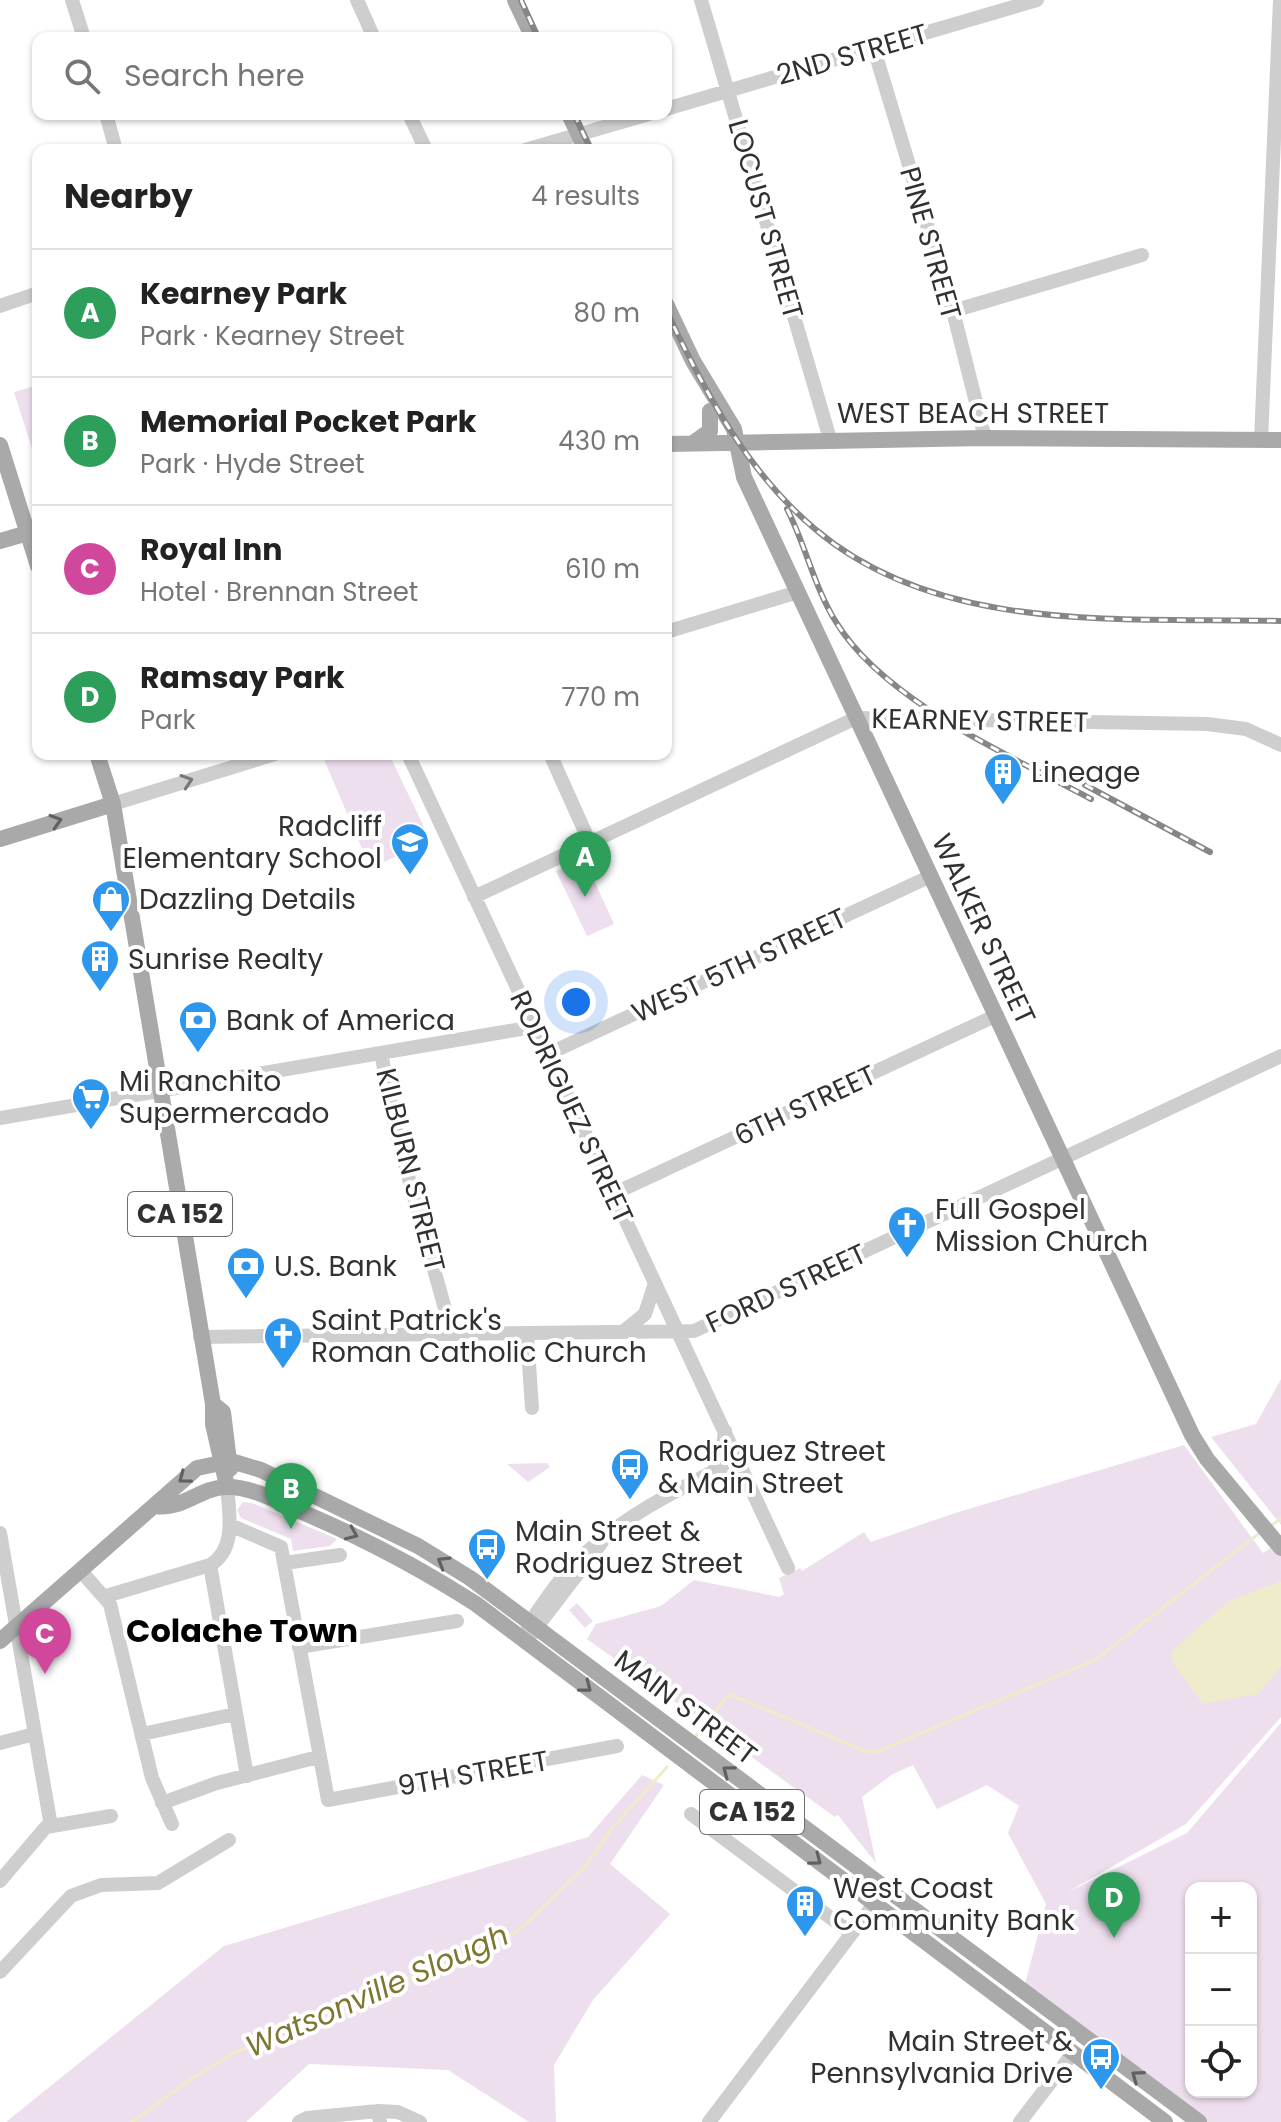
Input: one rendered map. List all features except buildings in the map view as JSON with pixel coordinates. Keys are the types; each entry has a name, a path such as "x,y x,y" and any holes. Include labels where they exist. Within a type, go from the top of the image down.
{"main road":[{"path":"515,0 530,32"},
{"path":"526,0 540,32"},
{"path":"573,120 584,139"},
{"name":"WALKER STREET","path":"672,316 738,442 744,477 1192,1435 1207,1459 1281,1548"},
{"path":"672,332 710,411 738,442"},
{"path":"693,443 706,437 710,431 710,411"},
{"name":"WEST BEACH STREET","path":"672,444 985,438 1281,440"},
{"path":"0,445 32,528"},
{"path":"0,541 32,531"},
{"name":"CA 152","path":"99,760 113,804 227,1486"},
{"path":"0,839 113,804"},
{"name":"CA 152","path":"213,1404 223,1412 227,1435 225,1462"},
{"path":"227,1435 261,1470"},
{"path":"0,1641 15,1624 197,1468 225,1462"},
{"name":"MAIN STREET","path":"225,1462 261,1470 418,1546 470,1578 1199,2122"},
{"path":"156,1506 172,1508 206,1490 227,1486"},
{"name":"MAIN STREET","path":"227,1486 278,1501 407,1561 476,1604 1165,2122"},
{"path":"874,1904 886,1889"}],"street":[{"path":"72,0 82,32"},
{"path":"357,0 371,32"},
{"name":"LOCUST STREET","path":"701,0 830,439"},
{"name":"2ND STREET","path":"672,107 1037,0"},
{"path":"1261,440 1280,0"},
{"name":"PINE STREET","path":"874,49 953,311 985,438"},
{"path":"108,120 114,144"},
{"path":"412,120 423,144"},
{"path":"557,144 584,139 633,120"},
{"path":"953,311 1142,255"},
{"path":"0,306 32,295"},
{"path":"672,630 798,592"},
{"name":"KEARNEY STREET","path":"474,897 856,718 1207,724 1246,729 1281,745"},
{"path":"113,804 256,760"},
{"name":"RODRIGUEZ STREET","path":"411,760 788,1568"},
{"path":"553,760 590,843"},
{"name":"WEST 5TH STREET","path":"548,1054 931,876"},
{"name":"6TH STREET","path":"613,1194 997,1015"},
{"path":"0,1118 533,1027"},
{"name":"KILBURN STREET","path":"381,1053 397,1136 452,1334"},
{"name":"FORD STREET","path":"200,1337 694,1331 1281,1056"},
{"path":"622,1333 645,1314 655,1283"},
{"path":"527,1334 532,1408"},
{"path":"713,1472 725,1431"},
{"path":"524,1640 578,1558 637,1510 738,1459"},
{"path":"106,1596 210,1565 224,1550 230,1525 227,1486"},
{"path":"162,1803 318,1757 281,1547 230,1525"},
{"path":"0,1533 51,1826"},
{"path":"285,1563 340,1555"},
{"path":"210,1565 247,1776"},
{"path":"80,1570 106,1596 142,1734 162,1803 172,1824"},
{"path":"299,1647 457,1621"},
{"path":"142,1734 235,1714"},
{"path":"0,1743 34,1734"},
{"name":"9TH STREET","path":"318,1757 328,1800 617,1746"},
{"path":"691,1814 851,1933"},
{"path":"0,1881 46,1827 111,1816"},
{"path":"0,1972 71,1896 101,1885 165,1881 229,1840"},
{"path":"709,2122 874,1904"},
{"path":"1020,2122 1073,2053"},
{"path":"299,2122 307,2118 379,2117 398,2112 420,2122"}],"shaded area":[{"path":"32,387 32,449 14,392"},
{"path":"324,760 392,760 424,827 419,846 375,866 369,865"},
{"path":"584,858 614,924 587,936 556,871"},
{"path":"1281,1379 1281,1525 1211,1437 1256,1424"},
{"path":"1184,1445 1263,1553 1281,1541 1281,1717 1186,1824 1066,1893 1187,1833 1281,1723 1281,2122 1204,2122 1024,1988 1046,1904 1008,1833 1019,1806 987,1785 937,1809 913,1765 893,1774 862,1797 876,1863 838,1815 835,1817 587,1639 596,1624 661,1606 694,1580 780,1597 784,1594 779,1578 800,1568 802,1571 864,1532 871,1542 952,1514"},
{"path":"547,1463 550,1467 528,1482 507,1464"},
{"path":"243,1502 337,1539 330,1546 293,1551 291,1539 241,1518 237,1510"},
{"path":"1281,1581 1281,1666 1258,1694 1203,1704 1173,1663 1171,1652 1229,1601"},
{"path":"577,1603 593,1621 585,1628 569,1610"},
{"path":"642,1775 664,1785 610,1864 670,1914 593,2000 554,2065 556,2122 529,2122 448,2070 309,2064 246,2122 6,2122 224,1946 588,1837"}],"waterway":[{"name":"Watsonville Slough","path":"1271,1526 1281,1518"},
{"name":"Watsonville Slough","path":"696,1736 729,1694 865,1751 876,1752 1095,1660 1261,1532"},
{"name":"Watsonville Slough","path":"132,2122 191,2079 236,2052 517,1932 583,1869 614,1826 667,1767"}],"railway":[{"path":"521,0 535,32"},
{"path":"577,120 588,144"},
{"path":"672,322 729,428 768,482 815,529 865,564 919,588 977,604 1038,614 1161,620 1281,621"},
{"path":"787,509 822,595 836,622 857,651 885,677 952,724 1091,799"},
{"path":"1085,785 1210,852"}],"place":[{"name":"Lineage","path":"1003,806"},
{"name":"Radcliff Elementary School","path":"410,876"},
{"name":"Kearney Park","path":"585,897"},
{"name":"Dazzling Details","path":"111,933"},
{"name":"Sunrise Realty","path":"100,993"},
{"name":"Bank of America","path":"198,1054"},
{"name":"Mi Ranchito Supermercado","path":"91,1131"},
{"name":"Full Gospel Mission Church","path":"907,1259"},
{"name":"U.S. Bank","path":"246,1300"},
{"name":"Saint Patrick's Roman Catholic Church","path":"283,1370"},
{"name":"Rodriguez Street & Main Street","path":"630,1501"},
{"name":"Memorial Pocket Park","path":"291,1529"},
{"name":"Main Street & Rodriguez Street","path":"487,1581"},
{"name":"Royal Inn","path":"45,1674"},
{"name":"West Coast Community Bank","path":"805,1938"},
{"name":"Ramsay Park","path":"1114,1938"},
{"name":"Main Street & Pennsylvania Drive","path":"1101,2091"}],"district":[{"name":"Colache Town","path":"242,1631"}]}
